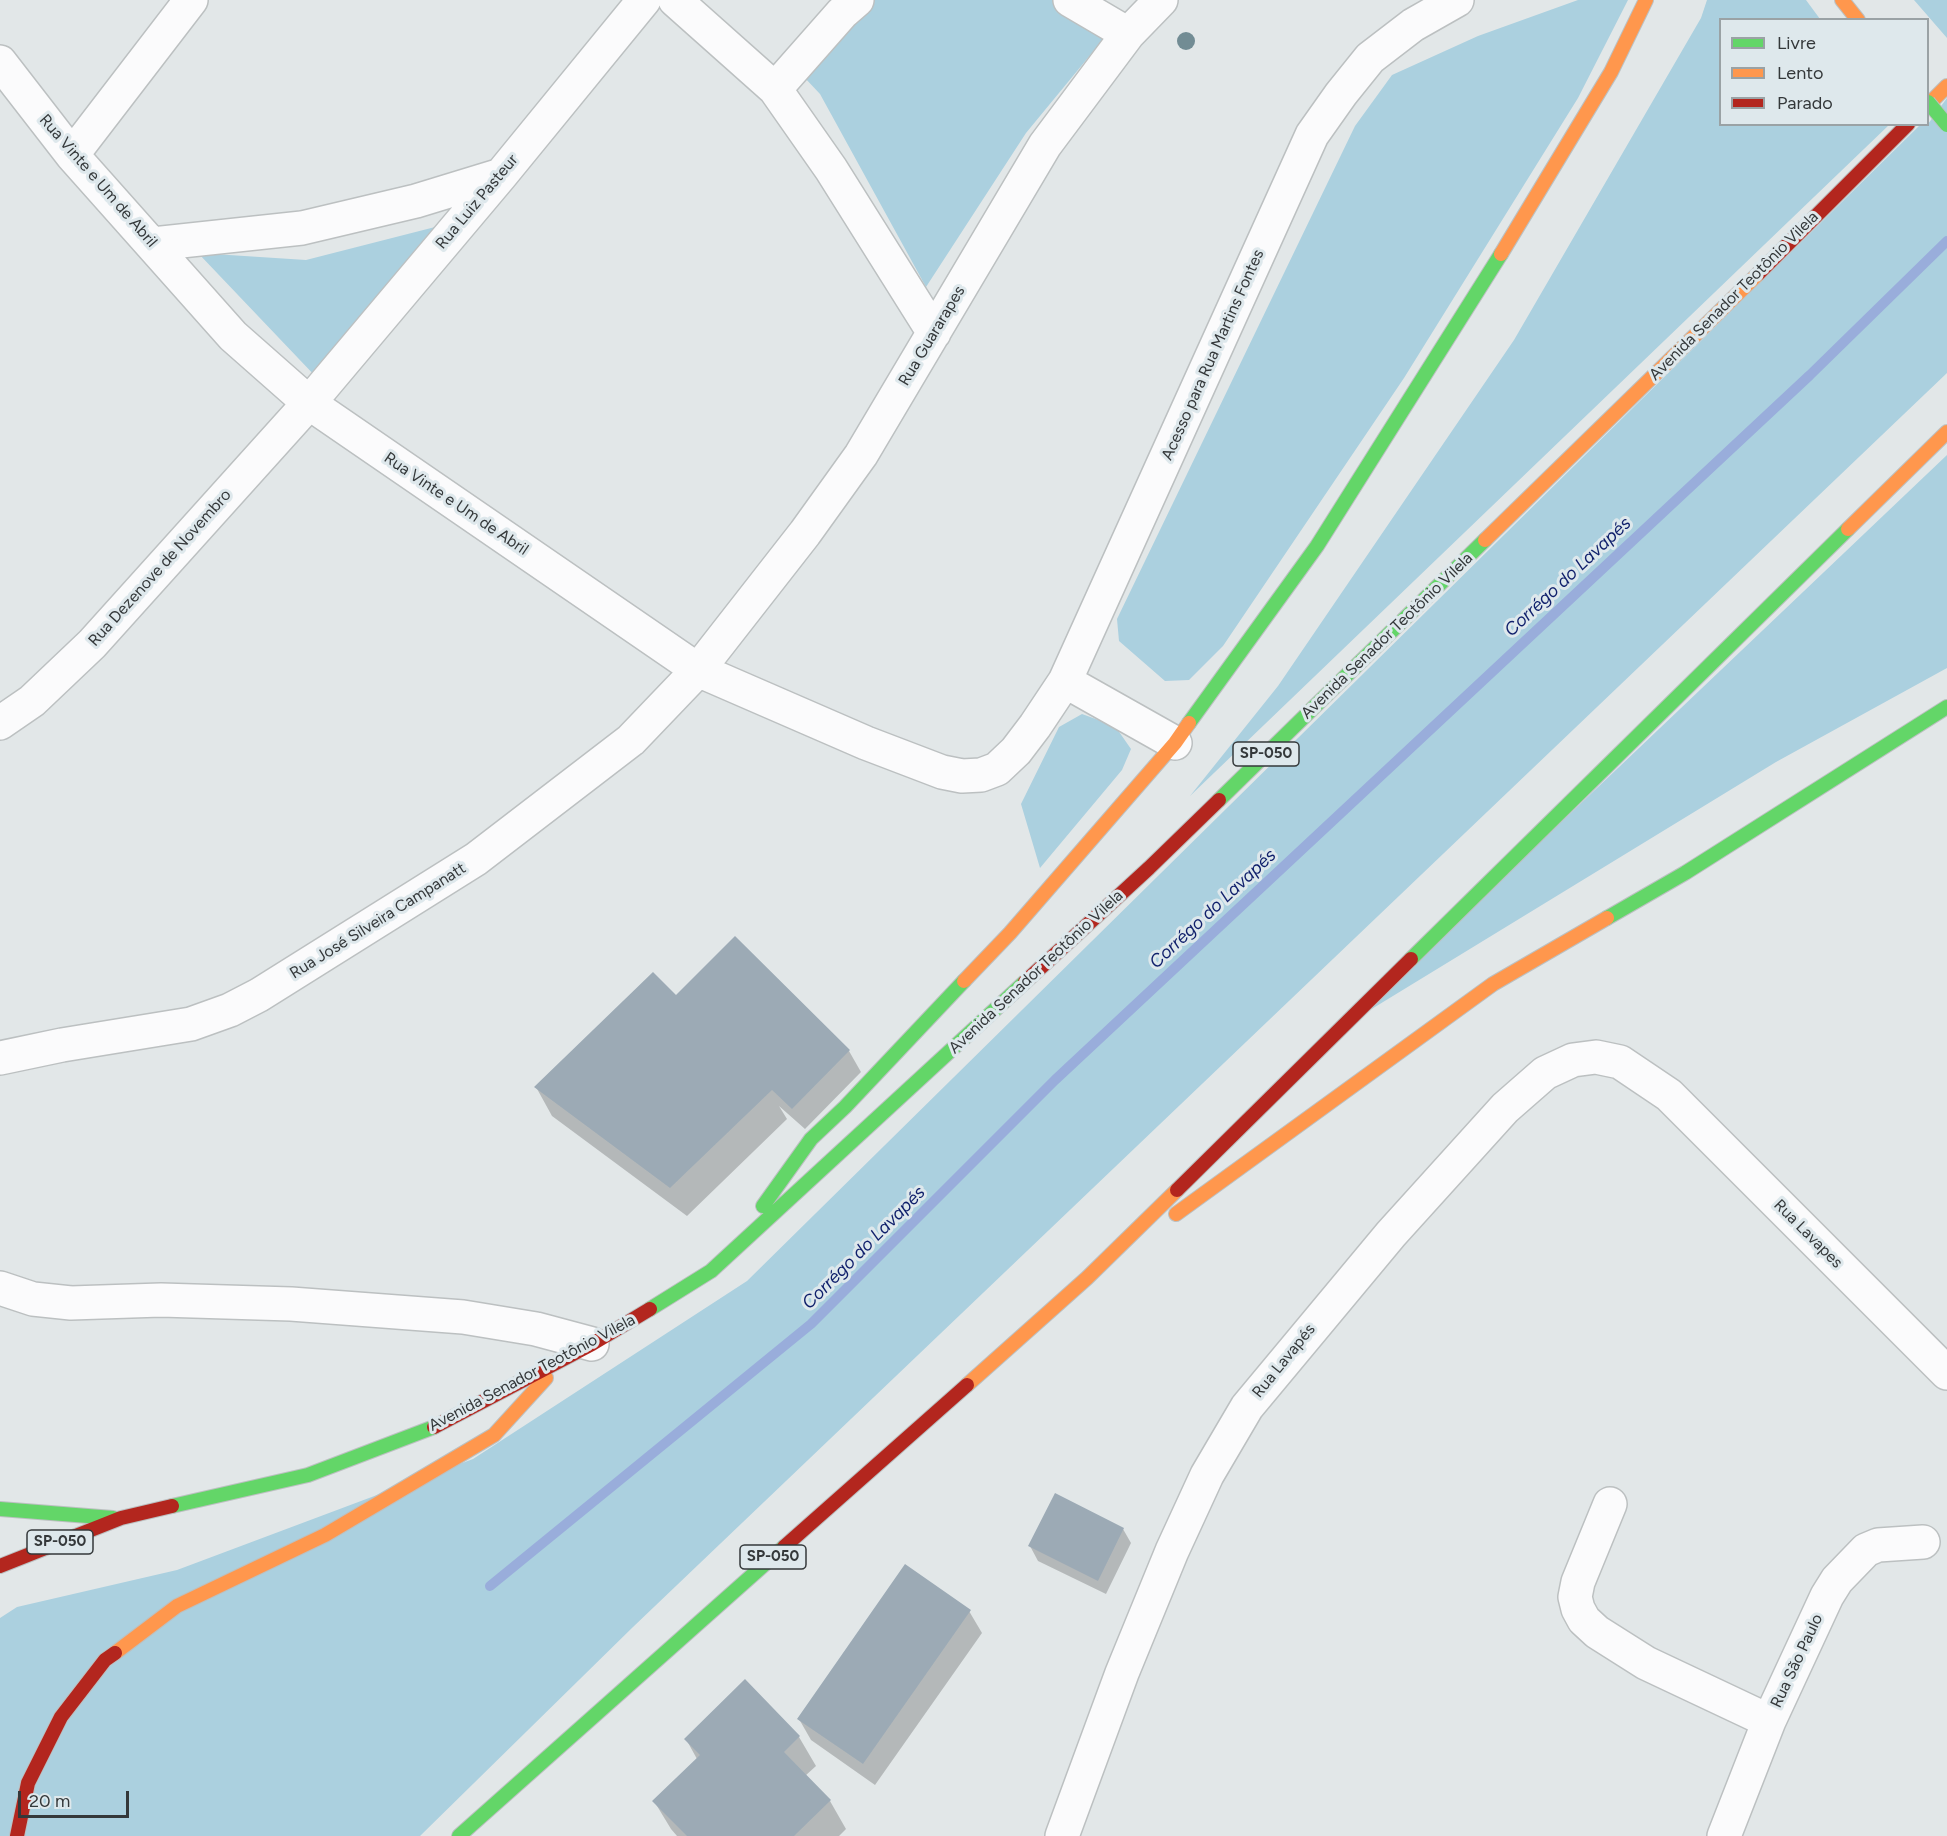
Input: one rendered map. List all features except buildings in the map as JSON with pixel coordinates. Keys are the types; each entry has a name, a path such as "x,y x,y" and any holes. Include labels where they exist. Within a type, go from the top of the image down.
{"main road":[{"path":"741,1245 775,1187 811,1139 845,1107 1010,933 1175,743 1317,546 1468,310 1611,72 1646,0"},
{"path":"1842,0 1856,18"},
{"path":"1929,102 1947,86"},
{"path":"1929,104 1947,125"},
{"name":"Avenida Senador Teotônio Vilela","path":"0,1566 121,1518 308,1475 432,1428 592,1344 711,1271 1149,868 1740,292 1906,126"},
{"name":"SP-050","path":"459,1836 1087,1278 1947,432"},
{"path":"1087,1278 1493,984 1685,873 1947,707"},
{"path":"17,1836 28,1783 61,1717 105,1660 177,1606 325,1534 494,1434 561,1361"},
{"path":"0,1509 121,1518"}],"street":[{"path":"72,155 191,0"},
{"name":"Rua Luiz Pasteur","path":"309,403 501,175 644,0"},
{"path":"675,0 775,89 831,169 934,333"},
{"path":"775,89 842,13 857,0"},
{"path":"1070,0 1128,34"},
{"name":"Rua Guararapes","path":"698,670 805,533 861,455 1046,145 1128,34 1161,0"},
{"name":"Acesso para Rua Martins Fontes","path":"1016,751 1065,681 1312,135 1370,58 1413,25 1457,0"},
{"name":"Rua Vinte e Um de Abril","path":"0,62 72,155 233,336 309,403 698,670 866,744 942,772 962,776 981,775 997,769 1016,751"},
{"path":"153,244 303,228 416,201 501,175"},
{"name":"Rua Dezenove de Novembro","path":"0,723 32,701 92,644 309,403"},
{"name":"Rua José Silveira Campanatt","path":"0,1058 62,1045 190,1024 230,1010 260,995 476,859 631,740 698,670"},
{"path":"1065,681 1175,743"},
{"name":"Rua Lavapés","path":"1062,1836 1122,1673 1206,1474 1247,1407 1288,1356 1391,1234 1506,1108 1545,1073 1573,1060 1596,1057 1620,1062 1670,1095"},
{"name":"Rua Lavapes","path":"1670,1095 1947,1373"},
{"path":"0,1288 33,1299 70,1303 161,1300 291,1304 464,1317 536,1329 592,1344"},
{"path":"1610,1504 1578,1582 1575,1597 1584,1620 1597,1632 1646,1663 1769,1721"},
{"name":"Rua São Paulo","path":"1724,1836 1769,1721 1827,1596 1837,1580 1866,1550 1878,1545 1923,1542"}],"shaded area":[{"path":"866,0 1053,0 1110,31 1026,133 926,287 820,94 804,77"},
{"path":"1578,0 1628,0 1578,98 1404,378 1223,646 1189,680 1165,681 1119,641 1117,619 1355,126 1392,75 1478,36"},
{"path":"1707,0 1806,0 1819,18 1719,18 1719,126 1888,126 1190,796 1278,686 1514,340 1701,18"},
{"path":"1914,0 1947,0 1947,38"},
{"path":"1947,98 1947,373 633,1627 420,1836 0,1836 0,1618 17,1607 177,1570 473,1459 747,1281 1919,126 1929,126 1929,123"},
{"path":"439,226 318,379 198,253 306,260"},
{"path":"1947,455 1947,668 1776,762 1352,1021"},
{"path":"1082,714 1115,726 1131,749 1122,770 1040,868 1021,804 1059,727"}],"waterway":[{"name":"Corrégo do Lavapés","path":"490,1586 811,1324 1055,1080 1810,375 1947,241"}],"traffic: fast":[{"path":"1929,103 1947,125"},
{"path":"1189,723 1317,546 1501,254"},
{"path":"1411,959 1848,529"},
{"path":"1219,800 1485,540"},
{"path":"1607,918 1685,873 1947,707"},
{"path":"763,1206 811,1139 845,1107 964,981"},
{"path":"650,1309 711,1271 1025,982"},
{"path":"172,1506 308,1475 434,1427"},
{"path":"0,1509 113,1518"},
{"path":"459,1836 784,1547"}],"traffic: slow":[{"path":"1501,254 1611,72 1646,0"},
{"path":"1842,0 1856,18"},
{"path":"1929,104 1947,86"},
{"path":"1485,540 1758,274"},
{"path":"1848,529 1947,432"},
{"path":"964,981 1010,933 1175,743 1189,723"},
{"path":"1176,1214 1493,984 1607,918"},
{"path":"967,1385 1087,1278 1177,1190"},
{"path":"115,1653 177,1606 325,1535 494,1435 546,1378"}],"traffic: jam":[{"path":"1758,274 1906,126"},
{"path":"1025,982 1219,800"},
{"path":"1177,1190 1411,959"},
{"path":"434,1427 592,1344 650,1309"},
{"path":"784,1547 967,1385"},
{"path":"0,1566 121,1518 172,1506"},
{"path":"17,1836 28,1783 61,1717 105,1660 115,1653"}]}
